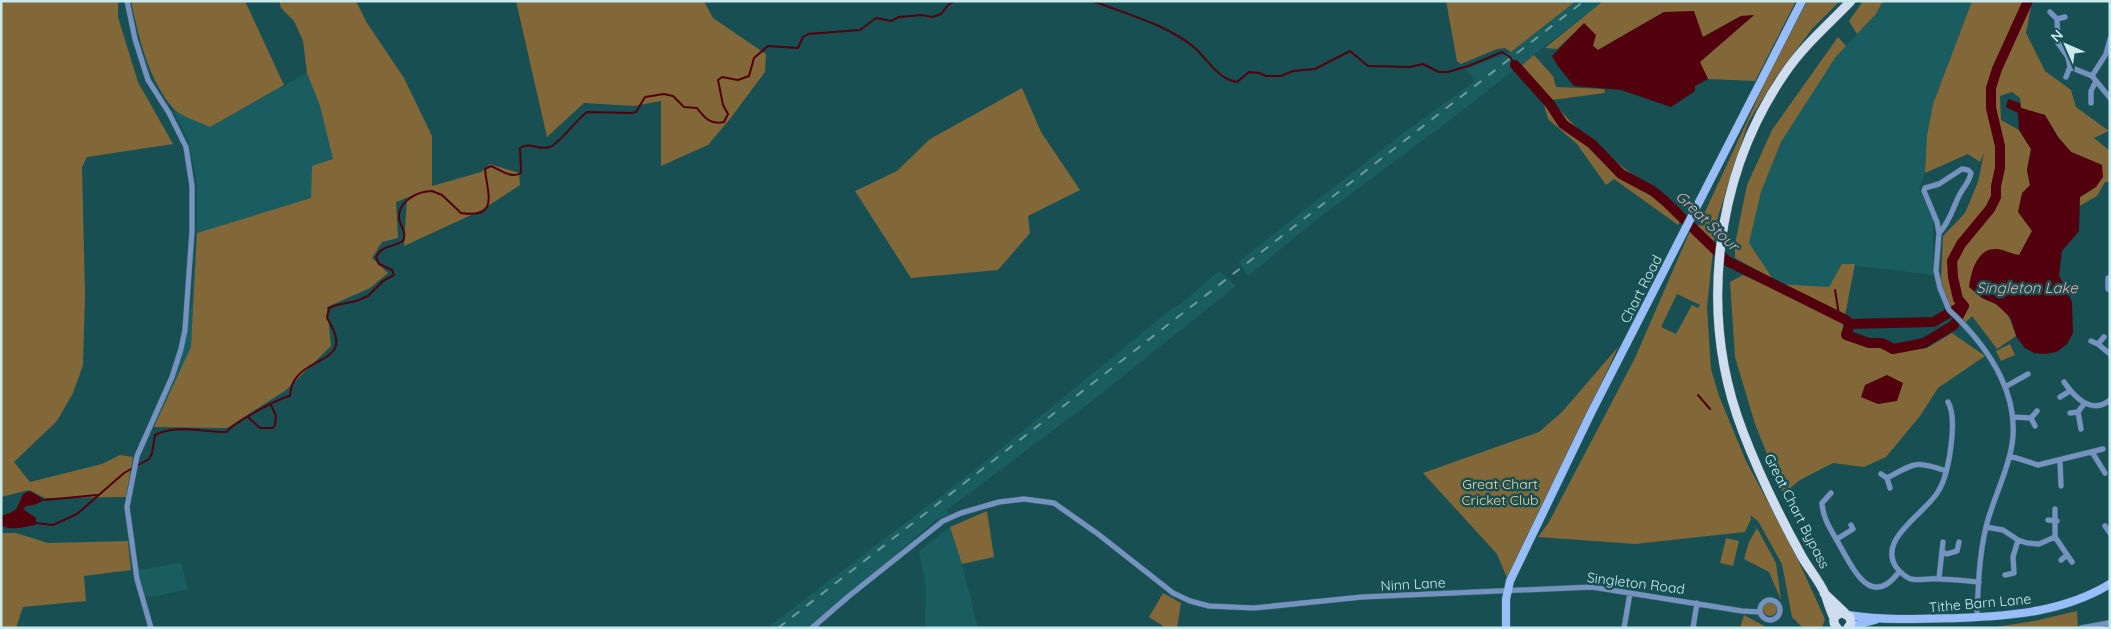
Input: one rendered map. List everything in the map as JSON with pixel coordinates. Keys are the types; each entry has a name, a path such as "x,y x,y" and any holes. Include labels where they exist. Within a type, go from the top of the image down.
{"main road":[{"name":"Great Chart Bypass","path":"1834,624 1824,593 1801,555 1768,493 1736,412 1725,372 1721,341 1718,309 1719,264 1730,196 1739,166 1768,100 1785,72 1804,48 1850,2"},
{"name":"Great Chart Bypass","path":"1824,593 1847,614"},
{"path":"1834,624 1840,613 1847,614 1851,620 1848,628"}],"street":[{"path":"127,1 135,40 148,80 169,112 186,147 192,186 192,232 181,349 172,377 137,456 127,507 137,579 151,628"},
{"name":"Chart Road","path":"1506,628 1510,581 1592,413 1802,1"},
{"path":"2050,12 2058,19 2058,43 2068,57 2070,68 2066,77"},
{"path":"2058,19 2066,17"},
{"path":"2092,76 2106,54 2110,39"},
{"path":"2070,68 2092,76 2110,98"},
{"path":"2091,103 2091,91 2096,81"},
{"path":"1939,233 1945,227 1961,192 1967,186 1971,173 1968,170 1962,169 1939,184 1926,188 1924,191 1938,222 1936,271 1940,288 1954,315 1989,354 2005,387 2011,403 2013,417 2010,456 1986,527 1979,582 1977,618"},
{"path":"2101,291 2109,290 2108,278"},
{"path":"2098,344 2104,338"},
{"path":"2091,341 2110,354"},
{"path":"2005,387 2028,374"},
{"path":"2064,382 2070,391 2084,404 2095,406 2110,400"},
{"path":"2060,397 2070,391"},
{"path":"1948,402 1952,409 1951,445 1946,471 1938,492 1903,531 1894,544 1892,554 1894,563 1900,572 1913,579 1939,578 1979,582"},
{"path":"2070,413 2078,412 2084,404"},
{"path":"2031,418 2036,411"},
{"path":"2078,412 2081,429"},
{"path":"2013,417 2031,418"},
{"path":"2031,418 2035,426"},
{"path":"2010,456 2038,465 2103,449"},
{"path":"2092,452 2106,473"},
{"path":"2060,461 2061,486"},
{"path":"1888,478 1914,464 1928,464 1946,471"},
{"path":"1881,474 1888,478 1890,488"},
{"path":"1831,493 1822,503 1823,516 1858,577 1867,585 1875,587 1883,586 1893,581 1900,572"},
{"name":"Ninn Lane","path":"812,628 942,521 961,513 999,502 1024,499 1054,503 1098,534 1173,593 1190,601 1209,606 1254,608 1362,597 1508,591"},
{"path":"1815,503 1822,503"},
{"path":"2055,509 2057,521 2055,537 2072,562"},
{"path":"2048,520 2057,521"},
{"path":"1837,539 1853,529 1851,525"},
{"path":"2105,526 2110,532"},
{"path":"1986,527 2003,530 2018,540 2039,544 2055,537"},
{"path":"2005,575 2014,574 2013,557 2018,540"},
{"path":"1939,578 1943,552 1942,542"},
{"path":"1943,552 1947,554 1958,551 1959,542"},
{"path":"2061,560 2067,554"},
{"name":"Tithe Barn Lane","path":"1847,614 1876,619 1977,618 2015,615 2047,609 2082,599 2110,584"},
{"name":"Singleton Road","path":"1508,591 1592,587 1697,602 1742,611 1760,612"},
{"path":"1624,628 1630,593"},
{"path":"1693,628 1697,602"},
{"path":"1960,618 1960,628"},
{"name":"Tithe Barn Lane","path":"1848,628 1876,619"},
{"path":"2081,628 2108,623"}],"shaded area":[{"path":"1576,1 1603,1 1450,120 1312,223 1248,276 1238,262 1402,134 1475,81 1466,69 1511,52"},
{"path":"1883,1 1972,1 1933,104 1927,135 1925,173 1919,189 1933,219 1933,275 1842,264 1829,287 1777,284 1749,243 1761,192 1781,142 1835,58 1876,14"},
{"path":"307,73 320,106 333,159 370,288 327,307 331,346 284,392 227,428 154,427 192,304 197,225 197,182 188,139 173,110 210,127"},
{"path":"1219,271 1236,286 1092,401 947,510 949,514 936,520 810,628 767,628 971,473"},
{"path":"950,527 962,564 978,628 925,628 926,587 919,551"},
{"path":"181,563 188,589 152,597 143,596 138,570"}],"green space":[{"path":"1,1 118,1 118,17 138,82 173,144 87,157 82,167 85,295 83,365 73,393 57,421 14,462 30,482 102,464 120,455 133,457 126,497 45,498 29,490 1,497"},
{"path":"131,1 245,1 284,85 210,127 190,119 173,108 157,85 141,43"},
{"path":"279,1 356,1 367,23 404,78 432,136 432,186 481,172 490,164 519,173 520,185 482,210 404,246 407,199 424,191 396,202 398,238 382,242 372,258 388,273 370,288 327,307 331,346 286,390 227,428 154,427 191,347 197,233 311,198 312,166 333,159 320,106 307,73 303,41 294,21 281,8"},
{"path":"516,1 704,1 713,18 766,54 765,72 708,145 661,166 661,101 634,106 584,103 547,137"},
{"path":"1446,1 1576,1 1511,52 1505,48 1497,49 1461,64 1457,61"},
{"path":"1603,1 1796,1 1755,81 1708,79 1699,62 1753,16 1741,16 1703,37 1664,12 1598,50 1593,46 1584,24 1557,49 1545,48"},
{"path":"1807,1 1840,1 1812,29 1776,77 1748,123 1716,223 1707,307 1711,369 1719,396 1746,461 1793,549 1825,619 1822,628 1803,628 1792,617 1782,564 1758,521 1750,515 1751,519 1745,532 1635,544 1538,537 1549,522 1635,358 1690,231 1697,229 1768,76","holes":["1677,294 1700,305 1698,308 1692,305 1676,334 1661,327"]},
{"path":"1863,1 1883,1 1876,14 1857,34 1849,21"},
{"path":"1972,1 2032,1 2026,33 2045,71 2071,90 2076,107 2109,131 2094,138 2110,151 2110,182 2105,182 2097,196 2078,207 2080,197 2096,187 2102,165 2071,152 2058,137 2045,115 2021,108 2020,98 2012,92 2000,96 2001,120 2019,130 2031,149 2027,170 2030,185 2032,231 2019,256 1982,298 1996,304 2005,312 2016,336 1997,349 1972,316 1965,323 1947,303 1941,279 1943,236 1965,213 1978,182 1984,153 1980,162 1968,154 1925,173 1927,135 1933,104"},
{"path":"1838,37 1846,46 1835,58 1781,142 1761,192 1749,243 1773,279 1735,258 1735,244 1747,185 1772,130"},
{"path":"1534,55 1553,76 1556,87 1604,89 1605,93 1552,100 1565,116 1597,146 1685,213 1678,225 1614,179 1606,185 1577,144 1548,119 1543,101 1516,70"},
{"path":"1022,88 1041,132 1080,190 1028,216 1030,233 998,270 911,278 855,191 897,171 930,139"},
{"path":"1842,264 1855,264 1841,336 1895,353 1927,348 1952,333 1985,356 1938,388 1920,416 1886,457 1864,467 1833,463 1800,480 1783,494 1755,424 1735,357 1730,282 1743,275 1773,288 1777,284 1829,287"},
{"path":"2010,344 2015,355 2001,361 1996,351"},
{"name":"Great Chart Cricket Club","path":"1618,347 1576,439 1507,578 1497,554 1423,473 1539,432 1562,412"},
{"path":"987,511 994,557 962,564 950,527"},
{"path":"1757,528 1776,563 1781,600 1769,572 1744,559 1749,542"},
{"path":"1,533 16,533 48,543 128,541 131,570 84,576 86,601 23,607 16,628 1,628"},
{"path":"1726,538 1739,541 1733,566 1720,563"},
{"path":"1163,593 1181,603 1177,628 1166,628 1149,617"},
{"path":"1767,602 1773,602 1777,609 1773,616 1767,616 1763,612 1763,606"},
{"path":"2077,611 2078,628 1989,628 2034,621"},
{"path":"1744,615 1768,628 1740,628"}],"water":[{"path":"1694,11 1703,37 1741,16 1754,15 1700,62 1708,79 1695,86 1695,91 1671,107 1621,90 1574,86 1552,56 1584,23 1596,35 1593,46 1598,50 1664,12"},
{"name":"Singleton Lake","path":"2008,99 2020,103 2021,108 2045,115 2058,137 2071,152 2102,165 2103,177 2096,187 2080,197 2079,231 2062,251 2059,275 2072,302 2073,333 2067,344 2057,352 2034,353 2025,348 2017,338 2010,317 1996,304 1982,298 1969,287 1973,268 1984,252 1996,249 2019,255 2032,231 2018,212 2022,193 2030,185 2027,170 2031,149 2019,130 2018,113 2006,107"},
{"path":"1887,375 1903,383 1897,401 1878,404 1861,397 1865,385"},
{"path":"30,491 45,500 26,506 23,509 36,518 36,525 9,528 1,525 1,516 14,511 23,494"}],"waterway":[{"name":"Great Stour","path":"36,523 53,525 77,514 124,473 149,459 155,435 180,429 226,432 256,411 290,396 293,383 301,372 334,351 336,343 335,333 327,318 329,308 368,296 383,281 394,275 392,270 379,264 376,257 385,248 403,241 404,231 399,215 403,205 411,197 432,191 442,195 461,213 473,214 481,212 486,208 489,195 485,169 491,166 502,172 514,175 521,173 520,148 528,145 542,148 554,145 587,112 632,113 636,112 645,97 664,94 673,96 684,107 697,108 711,122 724,122 728,114 723,105 718,80 722,77 738,80 749,76 754,58 768,46 798,48 803,37 808,34 860,30 876,18 891,21 899,17 922,15 932,17 941,14 954,1"},
{"name":"Great Stour","path":"976,1 982,1"},
{"name":"Great Stour","path":"1093,1 1160,26 1195,48 1224,77 1237,82 1249,72 1266,76 1281,76 1293,71 1315,69 1350,51 1368,66 1410,67 1423,64 1439,72 1448,72 1502,52 1510,57 1515,65"},
{"name":"Great Stour","path":"1515,65 1550,104 1563,124 1592,144 1621,174 1653,191 1727,261 1846,320 1850,324 1846,335 1869,343 1882,343 1893,349 1924,343 1954,325 1964,306 1958,299 1953,277 1952,261 1961,244 1990,209 1996,197 1996,186 2000,168 2000,146 1991,108 1991,88 1997,69 2028,1"},
{"path":"1835,290 1839,315 1846,320"},
{"path":"1850,324 1933,322 1960,307"},
{"path":"1698,395 1710,409"},
{"path":"248,417 260,428 273,428 276,416 271,405"},
{"name":"Great Stour","path":"45,500 97,495"}],"railway":[{"path":"778,628 1584,1"}]}
